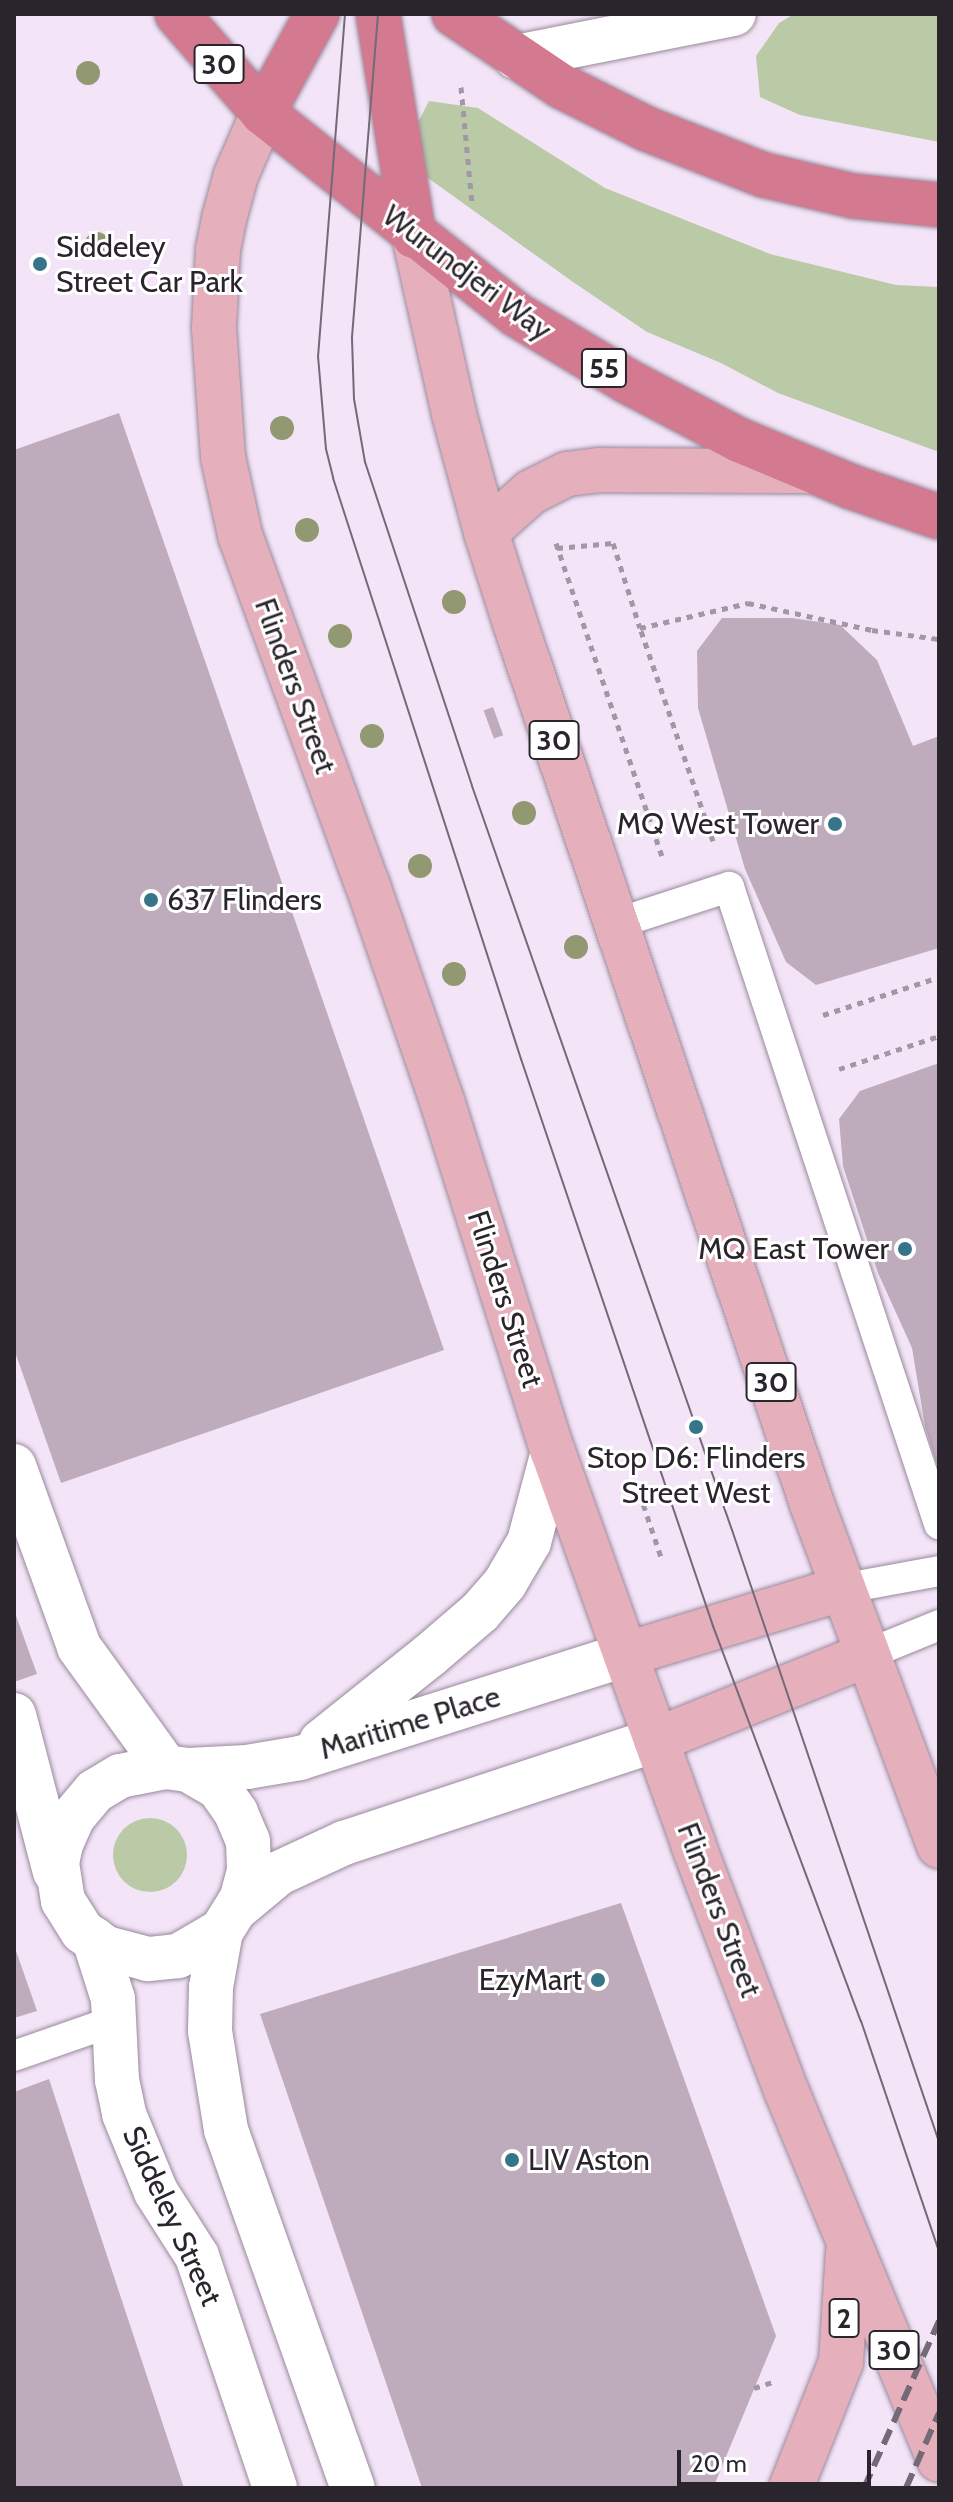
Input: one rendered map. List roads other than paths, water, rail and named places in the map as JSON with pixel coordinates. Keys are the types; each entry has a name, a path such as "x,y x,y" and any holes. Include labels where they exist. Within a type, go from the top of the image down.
{"highway":[{"name":"Wurundjeri Way","path":"177,14 263,113 517,315 689,415 811,471 939,517"},
{"path":"263,113 317,14"},
{"name":"30","path":"378,14 414,236"},
{"path":"454,14 561,86 647,129 764,175 853,196 939,205"}],"main road":[{"name":"Flinders Street","path":"263,113 236,175 218,249 214,361 223,457 240,535 443,1104 553,1452 656,1740 786,2090 939,2460"},
{"name":"30","path":"414,236 444,374 486,532 615,924 841,1589 939,1846"},
{"path":"486,532 531,492 567,474 599,470 811,471"},
{"path":"627,1654 841,1589"},
{"path":"656,1740 866,1655"},
{"name":"2","path":"791,2488 841,2362 848,2240"}],"street":[{"path":"516,57 734,14"},
{"path":"300,1758 430,1655 498,1592 529,1542 553,1452"},
{"path":"14,1466 79,1647 177,1769 218,1787 236,1813 248,1841 249,1871 212,1976 210,2031 226,2130 353,2488"},
{"name":"Maritime Place","path":"177,1769 247,1767 300,1758 627,1654"},
{"path":"14,1715 60,1890 71,1916 106,1948 134,1957 163,1959 192,1950 279,1873 344,1843 656,1740"},
{"path":"60,1890 58,1853 82,1804 120,1776 177,1769"},
{"name":"Siddeley Street","path":"94,1939 111,1988 117,2080 124,2114 156,2192 197,2256 275,2488"}],"lane":[{"path":"615,924 729,887 939,1524"},
{"path":"841,1589 939,1571"},
{"path":"866,1655 939,1625"},
{"path":"14,2056 114,2021"}],"tram line":[{"path":"345,14 318,356 326,449 333,478 521,1059 713,1626 861,2021 939,2252"},
{"path":"378,14 352,339 354,399 365,462 472,786 732,1530 939,2142"}],"railway":[{"path":"864,2488 939,2321"},
{"path":"906,2488 939,2413"}],"place":[{"name":"Siddeley Street Car Park","path":"40,264"},
{"name":"MQ West Tower","path":"835,824"},
{"name":"637 Flinders","path":"151,900"},
{"name":"MQ East Tower","path":"905,1249"},
{"name":"Stop D6: Flinders Street West","path":"696,1427"},
{"name":"EzyMart","path":"598,1980"},
{"name":"LIV Aston","path":"512,2160"}]}
